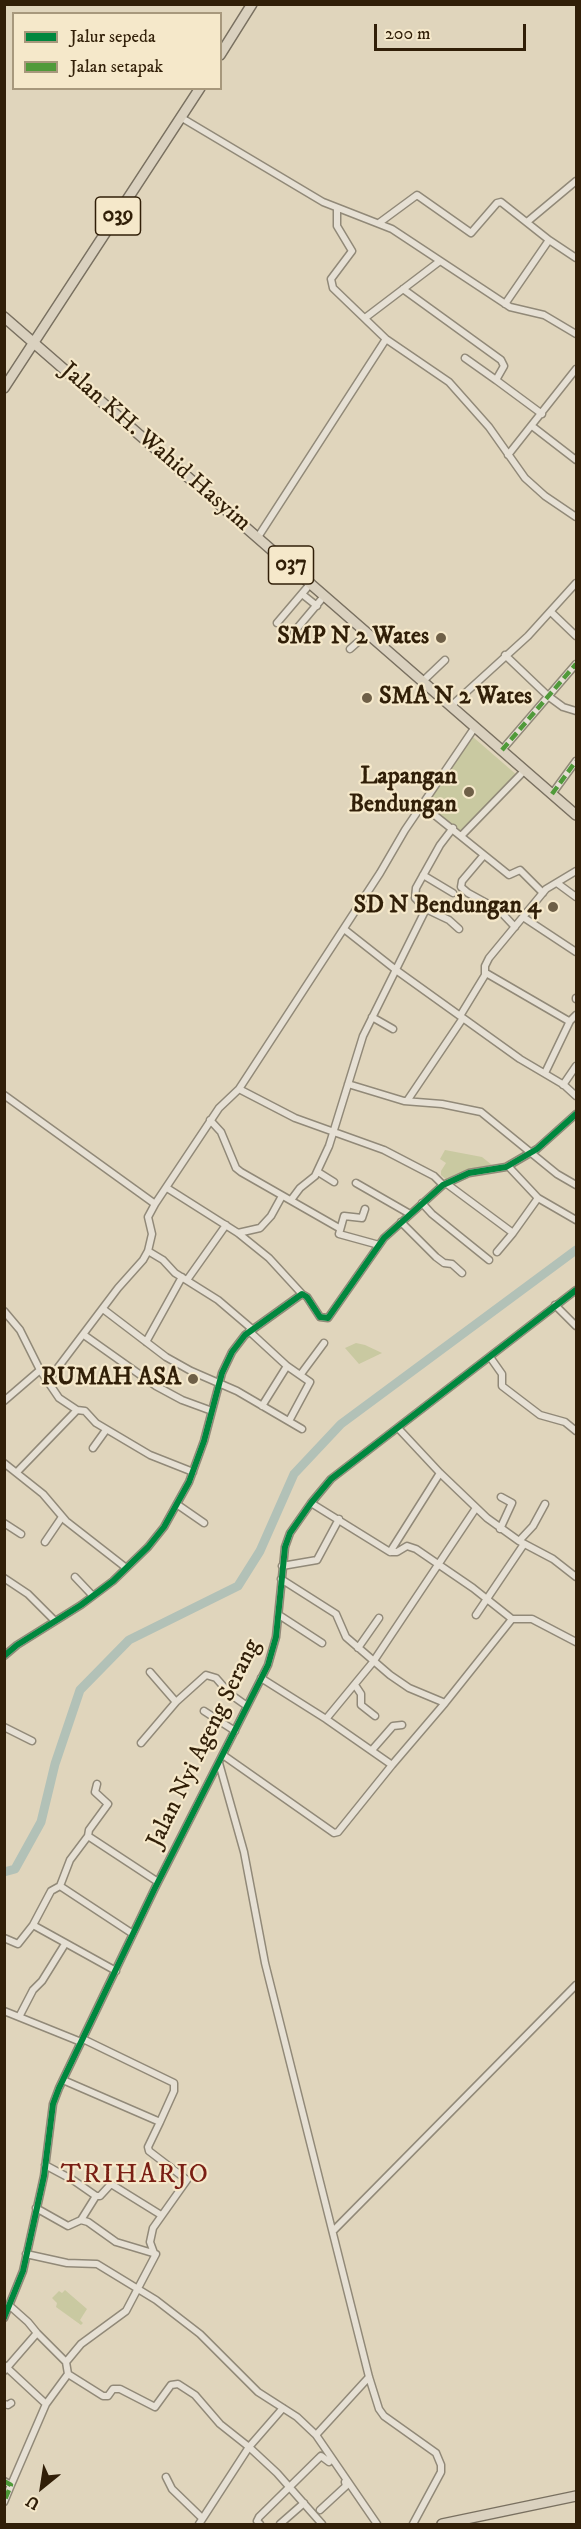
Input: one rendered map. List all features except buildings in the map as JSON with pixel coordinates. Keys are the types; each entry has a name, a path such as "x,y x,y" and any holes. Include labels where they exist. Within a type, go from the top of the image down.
{"main road":[{"path":"222,52 252,4"},
{"name":"039","path":"34,343 199,90"},
{"name":"Jalan KH. Wahid Hasyim","path":"4,317 576,815"},
{"path":"4,388 34,343"},
{"path":"441,2524 576,2496"}],"street":[{"path":"182,118 337,208 397,232 505,304 516,310 544,315 576,334"},
{"path":"527,222 576,181"},
{"path":"379,223 417,195 470,233 474,232 500,202 576,258"},
{"path":"337,208 337,226 351,252 330,282 386,339 448,382 489,428 531,483 576,517"},
{"path":"505,304 549,240"},
{"path":"365,318 440,261"},
{"path":"403,289 503,362 503,368 496,380"},
{"path":"258,537 386,339"},
{"path":"465,358 542,414"},
{"path":"508,455 576,369"},
{"path":"532,426 576,460"},
{"path":"277,623 311,582"},
{"path":"451,706 528,636 576,584"},
{"path":"570,591 576,596"},
{"path":"302,594 316,606"},
{"path":"294,632 325,595"},
{"path":"550,612 576,636"},
{"path":"350,650 368,633"},
{"path":"505,655 548,696 563,707 576,711"},
{"path":"423,681 445,660"},
{"path":"502,750 576,664"},
{"path":"47,1382 148,1251 152,1234 148,1217 155,1204 210,1120 239,1089 422,805 475,727"},
{"path":"552,794 576,761"},
{"path":"462,835 525,770"},
{"path":"422,805 509,875 520,870 543,893"},
{"path":"453,828 423,875 414,896 426,909 449,920 459,929"},
{"path":"484,855 462,881 461,886 468,893 499,910 515,927"},
{"path":"407,1101 461,1017 486,973 487,962 543,893 576,871"},
{"path":"423,875 453,893"},
{"path":"557,883 576,897"},
{"path":"291,1200 300,1188 318,1172 335,1131 357,1052 426,909"},
{"path":"523,917 576,952"},
{"path":"344,929 461,1017 520,1059 545,1072 576,1096"},
{"path":"486,973 570,1021"},
{"path":"545,1072 570,1021 576,1014"},
{"path":"372,1017 393,1029"},
{"path":"563,1085 576,1066"},
{"path":"348,1084 407,1101 434,1103 481,1112 557,1174 576,1185"},
{"path":"239,1089 295,1118 384,1150 424,1170 513,1233"},
{"path":"4,1095 155,1204"},
{"path":"167,1188 238,1233 269,1258 321,1317 328,1318 379,1245 401,1222 445,1184 469,1173 507,1166 531,1153 576,1114"},
{"path":"210,1120 226,1141 236,1168 339,1228"},
{"path":"507,1166 538,1198 576,1220"},
{"path":"318,1172 334,1182"},
{"path":"356,1183 410,1214"},
{"path":"238,1233 260,1228 282,1196"},
{"path":"497,1252 538,1198"},
{"path":"422,1203 432,1214 489,1260"},
{"path":"365,1209 362,1218 344,1216 339,1234 379,1245"},
{"path":"401,1222 436,1257 444,1263 452,1264 462,1273"},
{"path":"147,1342 184,1279 226,1225"},
{"path":"148,1251 163,1260 184,1279 218,1300 287,1366 308,1380 309,1384 289,1421"},
{"name":"Jalan Nyi Ageng Serang","path":"4,2318 19,2286 45,2165 53,2104 158,1882 248,1706 272,1653 279,1615 282,1566 287,1540 310,1503 331,1479 576,1290"},
{"path":"4,1656 113,1581 148,1547 177,1505 193,1472 220,1382 232,1352 251,1330 302,1294"},
{"path":"555,1305 576,1326"},
{"path":"103,1309 191,1371 220,1382 302,1429"},
{"path":"4,1311 20,1330 39,1370 59,1398 77,1410 85,1411 94,1422 150,1455 193,1472"},
{"path":"84,1335 156,1386 182,1400 212,1411"},
{"path":"301,1374 324,1343"},
{"path":"490,1357 502,1374 502,1386 540,1414 565,1422 576,1431"},
{"path":"262,1406 287,1366"},
{"path":"4,1401 39,1370"},
{"path":"17,1472 77,1410"},
{"path":"398,1428 440,1473 500,1529 553,1558 576,1577"},
{"path":"93,1448 106,1430"},
{"path":"4,1463 52,1503 62,1517 125,1567"},
{"path":"390,1551 440,1473"},
{"path":"500,1529 512,1503 501,1497"},
{"path":"310,1503 390,1551 397,1552 407,1546 437,1564 512,1619 532,1619 576,1642"},
{"path":"476,1615 545,1504"},
{"path":"177,1505 204,1523"},
{"path":"326,1719 373,1662 476,1508"},
{"path":"45,1542 62,1517"},
{"path":"282,1566 317,1560 339,1519"},
{"path":"5,1524 21,1534"},
{"path":"75,1577 93,1596"},
{"path":"4,1578 28,1594 55,1621"},
{"path":"281,1579 336,1614 344,1634 357,1648 402,1684 445,1703"},
{"path":"279,1615 322,1644"},
{"path":"357,1648 379,1618"},
{"path":"223,1755 334,1833 338,1832 512,1619"},
{"path":"150,1672 176,1702"},
{"path":"141,1743 176,1702 206,1675 216,1678 230,1694 248,1706"},
{"path":"261,1678 326,1719 392,1765"},
{"path":"355,1685 361,1694 361,1705 375,1716"},
{"path":"204,1711 235,1731"},
{"path":"372,1750 393,1726 402,1725"},
{"path":"4,1727 32,1741"},
{"path":"219,1763 244,1852 266,1963 369,2377 381,2413 436,2453 440,2460 441,2472 413,2524"},
{"path":"4,1938 18,1944 33,1925 51,1891 60,1886 70,1860 108,1804 95,1792 98,1784"},
{"path":"88,1836 158,1882"},
{"path":"60,1886 133,1934"},
{"path":"33,1925 116,1971"},
{"path":"19,2017 33,1990 42,1981 65,1944"},
{"path":"333,2230 576,1985"},
{"path":"4,2011 82,2041 174,2083 174,2091 148,2147 149,2151 186,2180 161,2215 151,2234 150,2246 155,2259 126,2312 81,2344 66,2362"},
{"path":"63,2080 160,2122"},
{"path":"45,2165 96,2196"},
{"path":"36,2208 69,2226 81,2220 96,2196 100,2196 111,2184 161,2215"},
{"path":"81,2220 88,2222 116,2242 154,2253"},
{"path":"26,2254 67,2263 98,2264 175,2313 258,2392 283,2408 316,2435 377,2524"},
{"path":"4,2502 8,2483 46,2403 68,2374 66,2362 10,2306"},
{"path":"37,2333 5,2368 46,2403"},
{"path":"68,2374 103,2396 108,2396 113,2389 120,2389 155,2407 171,2385 178,2385 195,2395 220,2424 249,2447 290,2487 322,2524"},
{"path":"316,2435 369,2377"},
{"path":"166,2477 172,2489 201,2521 249,2447 283,2408"},
{"path":"260,2524 257,2521 259,2517 323,2456 347,2484 320,2510"},
{"path":"280,2524 304,2504"}],"green space":[{"name":"Lapangan Bendungan","path":"473,737 518,776 460,835 424,808"},
{"path":"445,1150 482,1157 492,1165 471,1169 448,1181 441,1175 446,1163 440,1159"},
{"path":"356,1343 382,1353 359,1364 345,1348"},
{"path":"65,2290 87,2309 80,2320 83,2323 81,2325 56,2307 57,2303 52,2298 59,2291 62,2293"}],"waterway":[{"path":"4,1872 15,1869 41,1822 55,1764 80,1690 129,1640 238,1586 260,1551 294,1474 341,1424 576,1250"}],"marked path":[{"path":"502,750 576,664"},
{"path":"552,794 576,761"},
{"path":"4,2481 11,2485 4,2502"}],"cycle path":[{"path":"4,1656 113,1581 148,1547 164,1527 189,1482 204,1441 222,1373 232,1352 245,1335 302,1294 307,1297 320,1317 328,1318 384,1238 443,1185 469,1173 506,1167 537,1149 576,1114"},
{"path":"4,2318 23,2271 44,2176 53,2104 155,1888 268,1665 276,1637 285,1547 290,1533 331,1479 576,1290"}],"place":[{"name":"SMP N 2 Wates","path":"441,638"},
{"name":"SMA N 2 Wates","path":"367,698"},
{"name":"Lapangan Bendungan","path":"469,792"},
{"name":"SD N Bendungan 4","path":"553,907"},
{"name":"RUMAH ASA","path":"193,1379"}],"district":[{"name":"TRIHARJO","path":"135,2176"}]}
